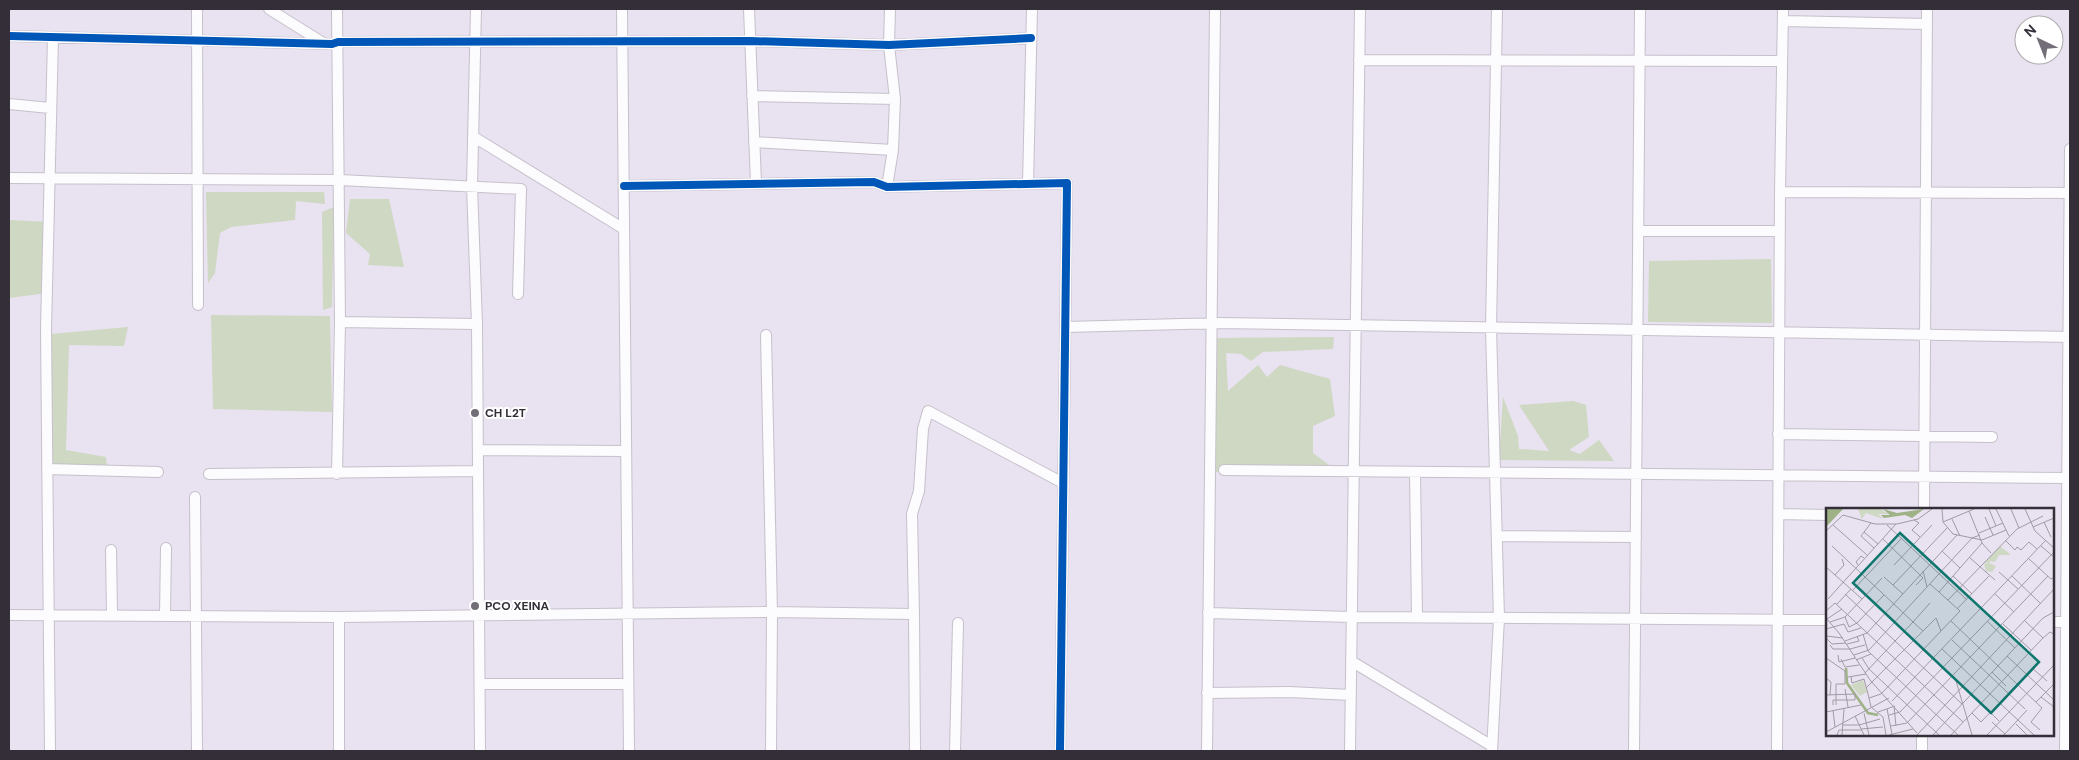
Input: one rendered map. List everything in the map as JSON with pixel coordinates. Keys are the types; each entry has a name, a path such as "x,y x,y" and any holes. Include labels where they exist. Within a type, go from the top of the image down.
{"street":[{"path":"197,9 198,306"},
{"path":"268,9 326,44"},
{"path":"337,474 340,322 338,9"},
{"path":"476,9 472,186 477,324 480,751"},
{"path":"622,9 629,751"},
{"path":"749,9 756,183"},
{"path":"886,187 893,150 895,99 889,45 890,9"},
{"path":"1028,184 1032,9"},
{"path":"1207,751 1215,9"},
{"path":"1350,751 1360,9"},
{"path":"1351,661 1492,749 1499,618 1491,328 1497,9"},
{"path":"1634,751 1640,9"},
{"path":"1777,751 1781,61 1783,9"},
{"path":"1924,508 1927,9"},
{"path":"1783,22 1927,24"},
{"path":"9,36 326,44 338,42 750,41 889,45 1031,38"},
{"path":"50,751 46,329 52,37"},
{"path":"1359,60 1781,61"},
{"path":"752,96 895,99"},
{"path":"9,104 50,108"},
{"path":"474,137 624,229"},
{"path":"754,142 893,150"},
{"path":"2065,751 2068,622 2070,150"},
{"path":"9,178 198,181 340,180 521,189 518,294"},
{"path":"624,186 874,182 886,187 1067,183 1060,751"},
{"path":"1780,192 2070,193"},
{"path":"1638,230 1780,231"},
{"path":"340,322 477,324"},
{"path":"1065,327 1212,323 1491,328 1638,328 2069,337"},
{"path":"766,335 772,612 771,751"},
{"path":"915,751 912,514 919,491 923,429 928,411 1063,483"},
{"path":"1778,434 1992,437"},
{"path":"478,450 626,450"},
{"path":"47,470 158,472"},
{"path":"1224,470 2069,478"},
{"path":"209,474 478,471"},
{"path":"1415,472 1417,617"},
{"path":"195,497 197,751"},
{"path":"1778,514 1826,515"},
{"path":"1497,536 1636,536"},
{"path":"165,616 166,548"},
{"path":"111,550 112,616"},
{"path":"9,615 339,617 772,612 914,614"},
{"path":"1208,613 1352,617 1826,620"},
{"path":"339,617 339,751"},
{"path":"2054,622 2068,622"},
{"path":"956,751 958,623"},
{"path":"480,684 628,684"},
{"path":"1207,693 1289,692 1351,695"},
{"path":"1922,735 1922,751"}],"green space":[{"path":"206,192 324,192 325,204 296,201 295,220 231,227 220,233 215,273 208,283"},
{"path":"350,199 389,199 404,267 368,265 370,254 346,233"},
{"path":"334,207 332,307 323,310 322,212"},
{"path":"9,220 48,222 47,293 9,298"},
{"path":"1771,259 1772,323 1648,322 1649,261"},
{"path":"211,315 330,316 332,412 213,409"},
{"path":"128,327 124,346 69,345 66,450 106,457 107,469 53,464 51,334"},
{"path":"1334,337 1333,349 1263,352 1251,361 1241,354 1226,353 1228,391 1258,365 1267,377 1280,365 1330,379 1335,416 1313,426 1313,453 1336,470 1214,472 1216,338"},
{"path":"1503,397 1518,436 1519,449 1549,451 1519,405 1573,401 1586,405 1589,437 1569,450 1580,454 1599,440 1614,461 1499,460"}],"cycle path":[{"path":"9,36 332,44 338,42 750,41 889,45 1031,38"},
{"path":"624,186 874,182 887,187 1067,183 1060,751"}],"place":[{"name":"CH L2T","path":"475,413"},
{"name":"PCO XEINA","path":"475,606"}]}
